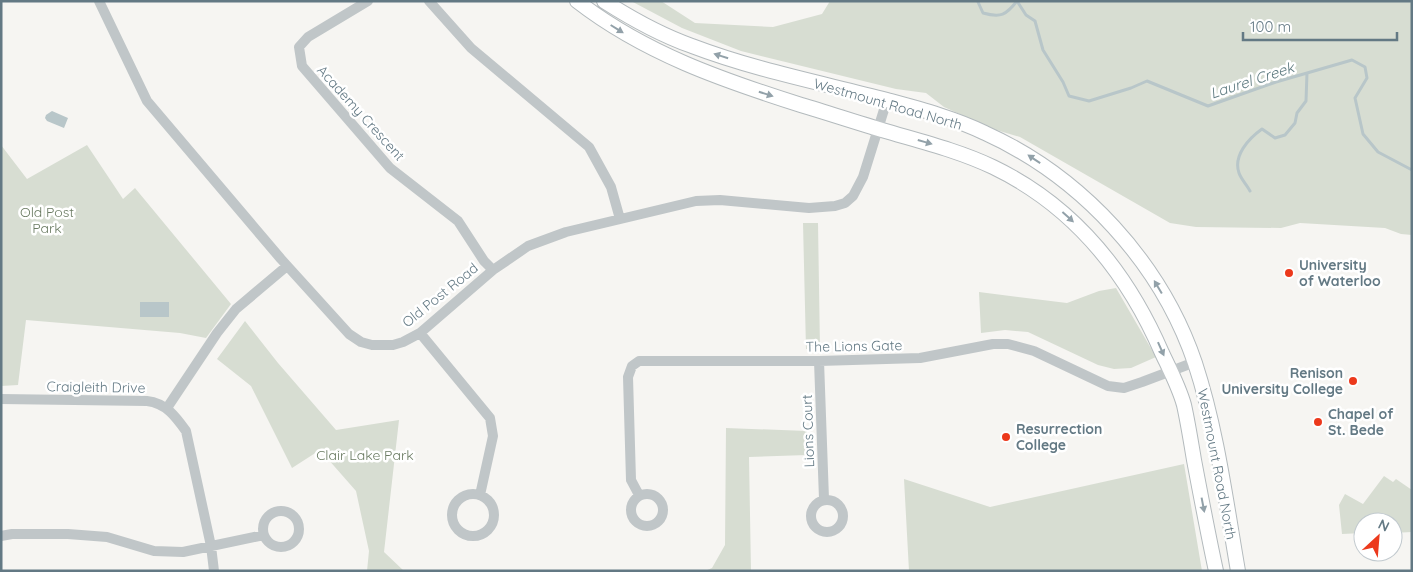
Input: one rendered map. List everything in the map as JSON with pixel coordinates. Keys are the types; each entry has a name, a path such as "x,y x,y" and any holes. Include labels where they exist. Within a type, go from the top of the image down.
{"main road":[{"name":"Westmount Road North","path":"577,1 596,16 640,43 683,63 742,86 952,150 994,167 1060,210 1092,239 1124,280 1150,325 1170,371 1183,404 1216,571"},
{"name":"Westmount Road North","path":"604,1 644,25 691,46 756,67 943,116 985,133 1025,153 1087,199 1108,221 1149,272 1168,303 1195,362 1209,412 1238,571"}],"street":[{"name":"Academy Crescent","path":"368,1 308,37 299,47 302,66 390,168 458,221 484,261 493,270"},
{"path":"429,1 471,48 588,147 610,187 620,219"},
{"name":"Old Post Road","path":"101,2 147,101 287,266 349,334 361,342 372,345 393,345 420,332 493,270 528,246 566,232 696,201 720,200 809,208 835,206 845,203 853,196 863,177 886,100"},
{"path":"214,571 211,546 192,452 186,432 167,408 236,308 287,266"},
{"path":"420,332 490,418 493,436 480,495"},
{"name":"The Lions Gate","path":"639,495 632,480 628,377 632,366 639,361 820,361 920,358 993,344 1008,344 1034,351 1108,386 1124,388 1195,362"},
{"name":"Lions Court","path":"820,361 824,499"},
{"name":"Craigleith Drive","path":"1,399 147,401 155,402 167,408"},
{"path":"471,494 480,495 488,500 492,506 494,513 492,524 482,534 475,536 464,534 454,524 452,510 455,503 464,496 471,494"},
{"path":"1,536 12,534 68,534 107,537 154,551 183,552 264,534"}],"green space":[{"path":"631,1 661,1 695,23 773,27 822,14 830,1 1412,1 1412,235 1401,234 1385,228 1300,223 1281,228 1196,227 1170,223 1020,137 993,129 944,107 926,93 896,89 741,51 682,28"},
{"name":"Old Post Park","path":"1,145 27,179 87,145 123,199 135,188 231,304 206,338 180,333 26,320 18,385 1,386"},
{"path":"803,223 818,223 820,349 806,349"},
{"path":"1116,288 1156,357 1131,368 1114,369 1098,365 1028,332 1005,330 981,333 979,292 1067,303 1099,291"},
{"name":"Clair Lake Park","path":"245,321 278,363 336,430 399,420 384,552 404,571 367,571 369,551 356,491 320,450 292,468 251,386 217,359"},
{"path":"726,428 807,431 807,455 749,457 751,571 705,571 712,568 725,545"},
{"path":"1184,464 1202,571 909,571 904,479 990,507"},
{"path":"1384,476 1393,482 1396,479 1412,490 1412,532 1403,532 1403,512 1353,512 1353,533 1342,534 1339,505 1345,494 1363,504"}],"shaded area":[{"path":"52,111 68,118 64,128 47,121 46,115"},
{"path":"140,302 169,302 169,317 140,317"}],"waterway":[{"name":"Laurel Creek","path":"1017,1 1026,15 1035,21 1043,50 1063,82 1069,96 1089,101 1147,81 1208,106 1276,82 1352,60 1365,67 1367,78 1355,98 1363,134 1378,152 1412,170"},
{"path":"978,2 983,13 999,15 1010,9 1017,1"},
{"path":"1250,191 1239,173 1238,160 1240,154 1247,143 1262,129 1275,138 1285,135 1295,123 1297,113 1306,101 1307,73"}],"place":[{"name":"University of Waterloo","path":"1289,273"},
{"name":"Renison University College","path":"1353,381"},
{"name":"Chapel of St. Bede","path":"1318,422"},
{"name":"Resurrection College","path":"1006,437"}]}
